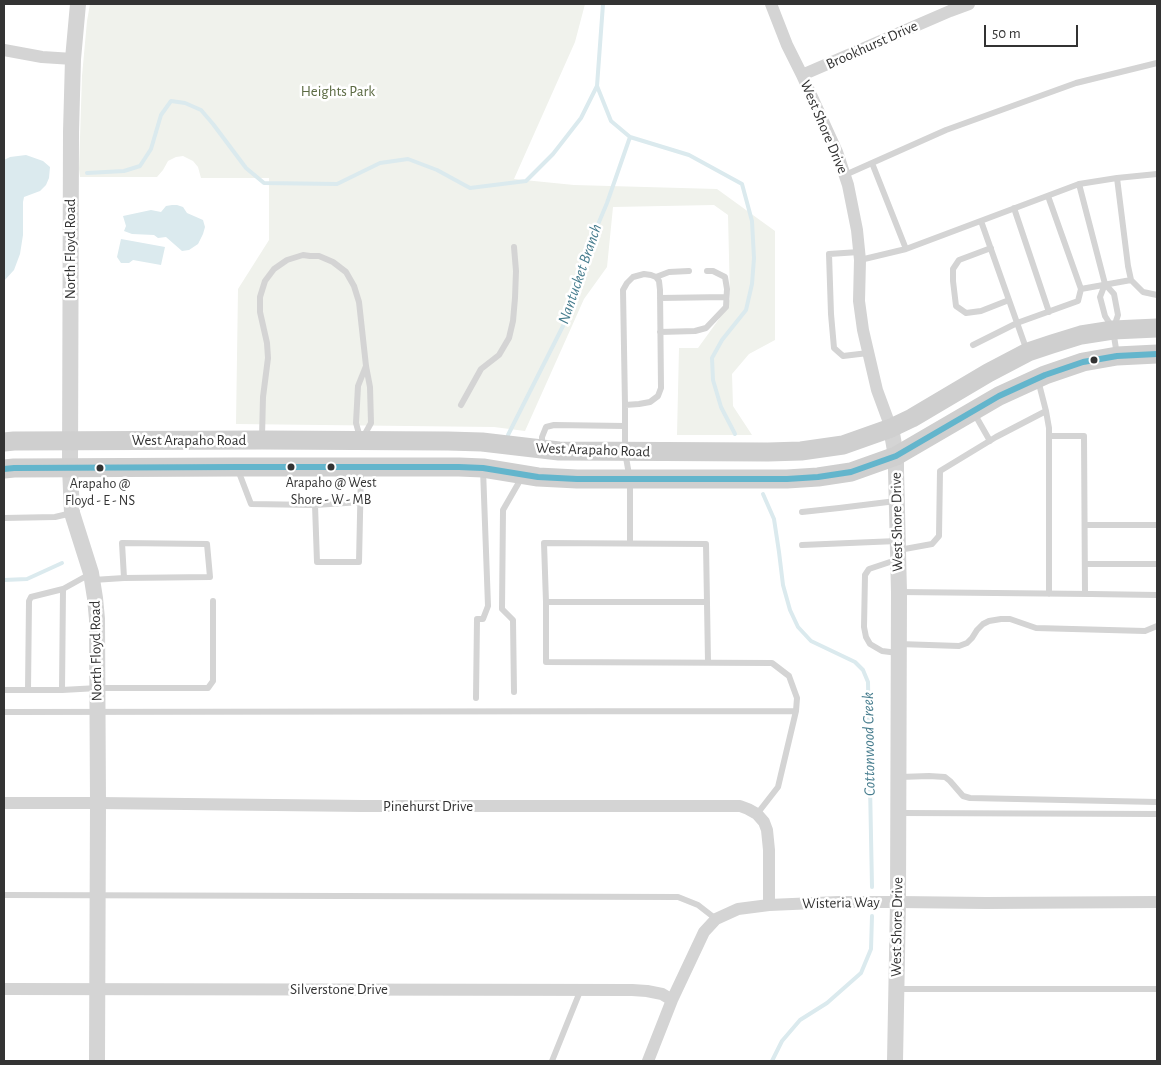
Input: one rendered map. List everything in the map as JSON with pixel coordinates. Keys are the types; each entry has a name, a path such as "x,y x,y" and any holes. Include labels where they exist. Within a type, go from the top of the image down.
{"main road":[{"name":"West Arapaho Road","path":"4,442 262,440 475,442 558,452 801,451 843,445 891,428 1028,352 1081,335 1114,330 1157,328"},
{"name":"West Arapaho Road","path":"4,469 236,467 483,468 555,478 630,480 787,479 818,477 851,472 896,456 999,396 1037,378 1083,362 1117,356 1157,354"},
{"path":"361,441 361,467"}],"street":[{"name":"North Floyd Road","path":"78,4 73,59 71,132 70,468 72,513 91,577 97,619 97,1061"},
{"name":"West Shore Drive","path":"771,4 787,45 837,152 845,174 857,230 859,301 868,353 877,390 891,428 896,456 899,592 896,1061"},
{"name":"Brookhurst Drive","path":"802,75 970,4"},
{"path":"4,50 42,57 73,59"},
{"name":"Pinehurst Drive","path":"4,803 363,806 740,806 757,814"},
{"path":"757,814 764,822 767,830 769,905"},
{"name":"Wisteria Way","path":"716,918 738,909 769,905 840,902 1157,902"},
{"path":"648,1061 672,1000 704,932 716,918"},
{"name":"Silverstone Drive","path":"4,989 581,989 647,991 662,994 672,1000"}],"lane":[{"path":"845,174 946,130 1076,83 1157,62"},
{"path":"872,162 906,249"},
{"path":"868,353 843,356 834,348 829,254 859,256 906,249 1079,184 1157,174"},
{"path":"1117,178 1131,280 1144,292 1157,295"},
{"path":"1079,184 1104,284 1114,294 1118,314 1114,330 1117,356"},
{"path":"973,345 1017,323 1078,302 1081,289 1048,196"},
{"path":"1014,208 1049,312"},
{"path":"982,221 1028,352"},
{"path":"461,405 481,369 499,355 509,338 515,298 516,271 514,247"},
{"path":"991,248 959,260 953,269 956,306 966,313 981,311 1009,300"},
{"path":"262,440 262,397 268,358 267,343 260,312 260,296 265,281 274,268 287,260 303,255 319,256 334,262 346,272 354,286 359,302 370,387 371,423 361,441"},
{"path":"656,277 668,272 689,271"},
{"path":"660,332 695,331 706,328 726,307 727,289 725,277 713,271 707,271"},
{"path":"625,405 650,402 658,396 661,388 659,281 651,275 644,274 633,278 623,290 625,452 630,480 630,543"},
{"path":"1081,289 1131,280"},
{"path":"1104,284 1100,297 1104,316 1114,330"},
{"path":"660,298 726,297"},
{"path":"361,441 356,423 358,386 366,366"},
{"path":"1037,378 1049,428 1049,594"},
{"path":"802,545 898,551 932,544 939,536 940,471 1046,411"},
{"path":"973,412 990,441"},
{"path":"542,450 542,437 546,427 554,425 625,426"},
{"path":"1049,436 1084,436 1085,594"},
{"path":"236,467 251,504 316,505 361,502"},
{"path":"316,505 317,562 360,562 361,467"},
{"path":"476,698 477,619 483,619 488,606 483,468"},
{"path":"514,692 514,620 502,609 503,510 524,474"},
{"path":"802,512 897,500"},
{"path":"4,518 55,517 72,513"},
{"path":"1085,525 1157,525"},
{"path":"28,690 29,601 31,598 63,589 91,577 124,578 210,577 207,544 122,543 124,578"},
{"path":"708,662 706,544 544,543 546,662 708,662 772,662 789,676 796,698 796,711 778,787 757,814"},
{"path":"898,551 890,562 869,569 865,575 864,627 866,637 870,644 882,651 960,646 967,643 983,624 1001,619 1010,619 1036,628 1145,631 1157,626"},
{"path":"1085,564 1157,564"},
{"path":"62,690 63,589"},
{"path":"899,592 1157,595"},
{"path":"4,690 208,688 213,680 213,601"},
{"path":"546,602 707,602"},
{"path":"4,712 796,711"},
{"path":"899,777 929,776 946,778 958,792 970,798 1157,802"},
{"path":"898,813 1157,814"},
{"path":"4,895 678,897 698,905 716,918"},
{"path":"552,1061 581,989"},
{"path":"896,989 1157,989"}],"green space":[{"name":"Heights Park","path":"90,4 585,4 575,42 514,179 574,185 717,189 775,231 775,340 749,354 732,374 733,406 752,435 677,435 679,348 698,348 719,319 730,299 728,215 714,205 613,207 607,267 584,299 525,431 494,427 236,424 238,289 269,240 269,178 201,178 198,167 193,161 183,156 168,161 157,177 80,177 82,76"}],"shaded area":[{"path":"26,155 43,161 50,167 49,178 46,185 40,191 24,197 23,235 20,254 14,270 4,281 4,160 10,157"},
{"path":"166,206 183,207 187,213 203,220 205,227 203,234 198,244 189,250 182,251 166,237 158,238 154,235 132,234 124,231 126,226 123,216 151,210 161,212"},
{"path":"121,239 165,247 161,265 133,260 129,263 121,263 117,257"}],"waterway":[{"name":"Cottonwood Creek","path":"603,4 597,86 611,121 630,137 689,155 742,184 752,221 754,258 752,284 746,310 722,340 712,358 713,380 721,407 735,434"},
{"path":"87,173 124,171 140,166 151,149 161,115 171,101 185,103 201,110 246,168 264,183 337,184 380,163 408,159 437,170 470,188 526,181 553,154 581,118 597,86"},
{"name":"Nantucket Branch","path":"508,435 568,316 583,260 607,203 630,137"},
{"name":"Cottonwood Creek","path":"763,494 774,519 783,585 790,610 798,627 811,641 855,662 863,670 868,682 872,887"},
{"name":"Nantucket Branch","path":"4,580 27,579 62,563"},
{"name":"Cottonwood Creek","path":"772,1061 782,1041 800,1020 827,1003 861,973 871,949 872,916"}],"transit line":[{"path":"4,469 459,467 483,468 538,477 577,479 787,479 818,477 851,472 896,456 999,396 1045,375 1083,362 1117,356 1157,354"}],"place":[{"name":"Arapaho @ West Shore - W - MB","path":"331,467"},
{"name":"Arapaho @ Floyd - E - NS","path":"100,468"}]}
